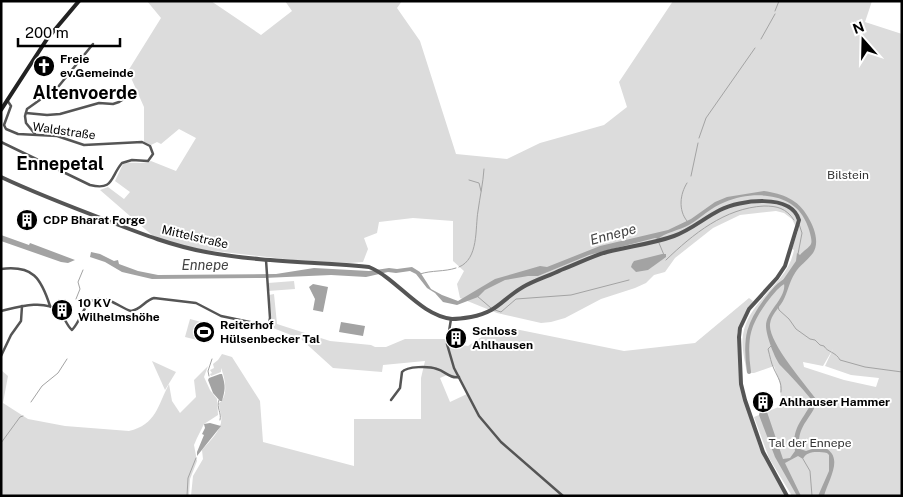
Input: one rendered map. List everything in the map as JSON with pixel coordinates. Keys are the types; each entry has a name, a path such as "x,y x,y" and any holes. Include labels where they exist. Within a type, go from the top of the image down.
{"main road":[{"path":"1,110 47,39 79,1"}],"street":[{"path":"35,134 26,123 26,113 30,106 58,87 93,44"},
{"path":"26,113 47,116 60,114 99,103 113,104 132,94"},
{"name":"Waldstraße","path":"1,142 90,185 100,187 106,186 114,179 122,163 132,160 145,162 153,154 150,146 137,142 113,145 84,145 57,136 18,134 6,129 4,123 11,106 7,100"},
{"name":"Mittelstraße","path":"1,177 40,195 162,241 206,252 266,260 362,266 374,269 429,310 451,318"},
{"path":"563,496 500,442 479,416 454,368 446,344 451,318 476,316 491,312 523,287 594,257 658,241 686,230 720,210 750,202 773,202 783,205 798,216 799,220 785,266 777,278 749,309 740,328 741,384 763,452 788,496"},
{"path":"1,269 25,269 31,274 43,286 50,306 64,316 72,330 88,302 97,298 111,301 131,311 138,310 148,300 154,298 196,303 222,316 265,325 269,323 270,318 266,260"},
{"path":"1,311 22,306 50,306"},
{"path":"1,356 11,335 22,321 22,306"},
{"path":"391,400 399,391 402,372 408,368 432,368 454,378 459,377"}],"green space":[{"path":"147,1 211,1 261,35 292,11 285,1 402,1 397,8 420,41 456,154 507,159 540,143 604,125 627,107 619,82 673,1 872,1 865,22 902,34 902,496 792,496 769,458 754,417 781,406 780,384 774,366 754,373 747,373 743,335 746,323 752,312 777,283 790,262 798,231 792,219 784,213 776,211 740,215 713,228 675,258 665,272 654,275 646,283 601,299 565,318 541,323 497,313 460,298 457,284 464,271 453,261 453,221 413,218 379,222 377,233 364,238 368,249 363,262 349,263 293,260 205,250 176,244 153,236 100,190 108,187 124,199 130,192 115,181 123,164 151,161 176,171 196,138 179,129 161,144 157,142 151,145 144,142 144,107 128,71 161,18","holes":["833,349 825,366 851,375 879,378 876,387 844,380 804,367 803,362 823,366"]},
{"path":"294,281 295,289 268,291 268,283"},
{"path":"274,294 277,324 330,341 386,347 405,339 445,339 449,343 468,346 483,336 506,333 515,329 624,351 695,343 749,298 753,301 745,313 737,333 742,392 759,447 786,496 191,496 193,476 203,459 202,450 216,434 220,425 219,403 224,396 225,382 221,368 221,372 211,376 210,370 214,368 213,364 222,354 232,357 260,401 263,442 354,466 354,419 421,419 421,378 425,361 383,365 382,372 333,368 301,339 268,326 272,322 269,295","holes":["447,375 459,379 467,394 450,402 440,378"]},
{"path":"190,319 212,325 209,343 185,337"},
{"path":"152,361 176,372 165,390"},
{"path":"208,366 204,377 217,399 218,415 204,424 194,445 197,461 190,479 189,496 1,496 1,370 8,376 3,403 28,419 65,426 129,431 138,428 151,419 159,407 169,384 172,401 180,413 196,397 194,380"}],"shaded area":[{"path":"764,191 789,198 800,206 810,221 816,239 813,253 795,273 785,298 773,315 770,324 771,332 781,352 816,399 814,410 800,433 799,441 800,449 806,451 821,446 829,450 833,455 834,468 824,496 818,496 829,471 829,455 827,453 814,452 807,454 803,459 798,456 785,463 801,496 797,496 775,457 759,415 760,411 766,409 783,459 790,458 795,451 796,430 812,402 779,363 769,341 766,326 770,314 783,292 783,280 796,261 797,253 800,255 811,244 811,236 800,212 792,204 782,199 759,195 735,198 720,204 689,225 658,239 655,238 589,255 538,276 505,280 485,290 478,297 457,305 443,302 435,293 427,288 416,274 410,271 388,272 366,277 331,275 264,278 152,279 122,272 105,262 90,257 91,252 100,254 114,261 118,260 119,264 138,271 158,275 276,274 314,268 369,271 412,267 420,272 431,289 458,301 495,279 540,266 547,267 600,246 668,230 691,219 715,202 727,197"},
{"path":"1,235 29,245 30,243 75,260 68,263 61,262 1,241"},
{"path":"666,254 666,257 648,270 636,272 631,267 634,261"},
{"path":"313,284 328,287 323,312 313,310 315,299 309,287"},
{"path":"341,322 365,326 363,336 339,332"},
{"path":"222,374 225,385 222,401 213,393 208,380"},
{"path":"210,423 221,426 197,456 204,435 202,434 205,428 204,424"}],"waterway":[{"path":"775,11 779,1"},
{"path":"761,39 775,14"},
{"path":"699,138 706,118 755,48"},
{"path":"691,176 698,143"},
{"path":"459,267 470,257 473,250 484,169"},
{"path":"469,180 479,183 481,191"},
{"path":"687,183 683,192 681,207 687,221"},
{"path":"666,260 710,224 736,212 764,206 781,208 794,220"},
{"path":"798,254 802,233 799,224"},
{"path":"659,243 664,255"},
{"path":"420,274 456,268"},
{"path":"76,299 80,289 78,282 83,270"},
{"path":"495,310 501,312 516,299 571,295 629,280"},
{"path":"749,372 747,349 752,322 774,290 788,280"},
{"path":"477,296 491,308"},
{"path":"778,306 779,310 796,329 824,346 840,360 865,367 902,372"},
{"path":"771,346 768,349 780,383 781,392"},
{"path":"31,402 42,386 58,373 67,359"},
{"path":"209,376 208,371 212,359"},
{"path":"219,400 220,420"},
{"path":"1,443 20,417 23,416"},
{"path":"187,496 188,478 196,458"},
{"path":"803,459 810,471 812,496"}],"place":[{"name":"Freie ev.Gemeinde","path":"44,66"},
{"name":"CDP Bharat Forge","path":"27,220"},
{"name":"10 KV Wilhelmshöhe","path":"62,310"},
{"name":"Reiterhof Hülsenbecker Tal","path":"204,332"},
{"name":"Schloss Ahlhausen","path":"456,338"},
{"name":"Ahlhauser Hammer","path":"763,402"}],"district":[{"name":"Altenvoerde","path":"85,92"},
{"name":"Ennepetal","path":"60,163"}],"park label":[{"name":"Bilstein","path":"848,175"},
{"name":"Tal der Ennepe","path":"810,443"}],"water label":[{"name":"Ennepe","path":"613,234"},
{"name":"Ennepe","path":"205,265"}]}
